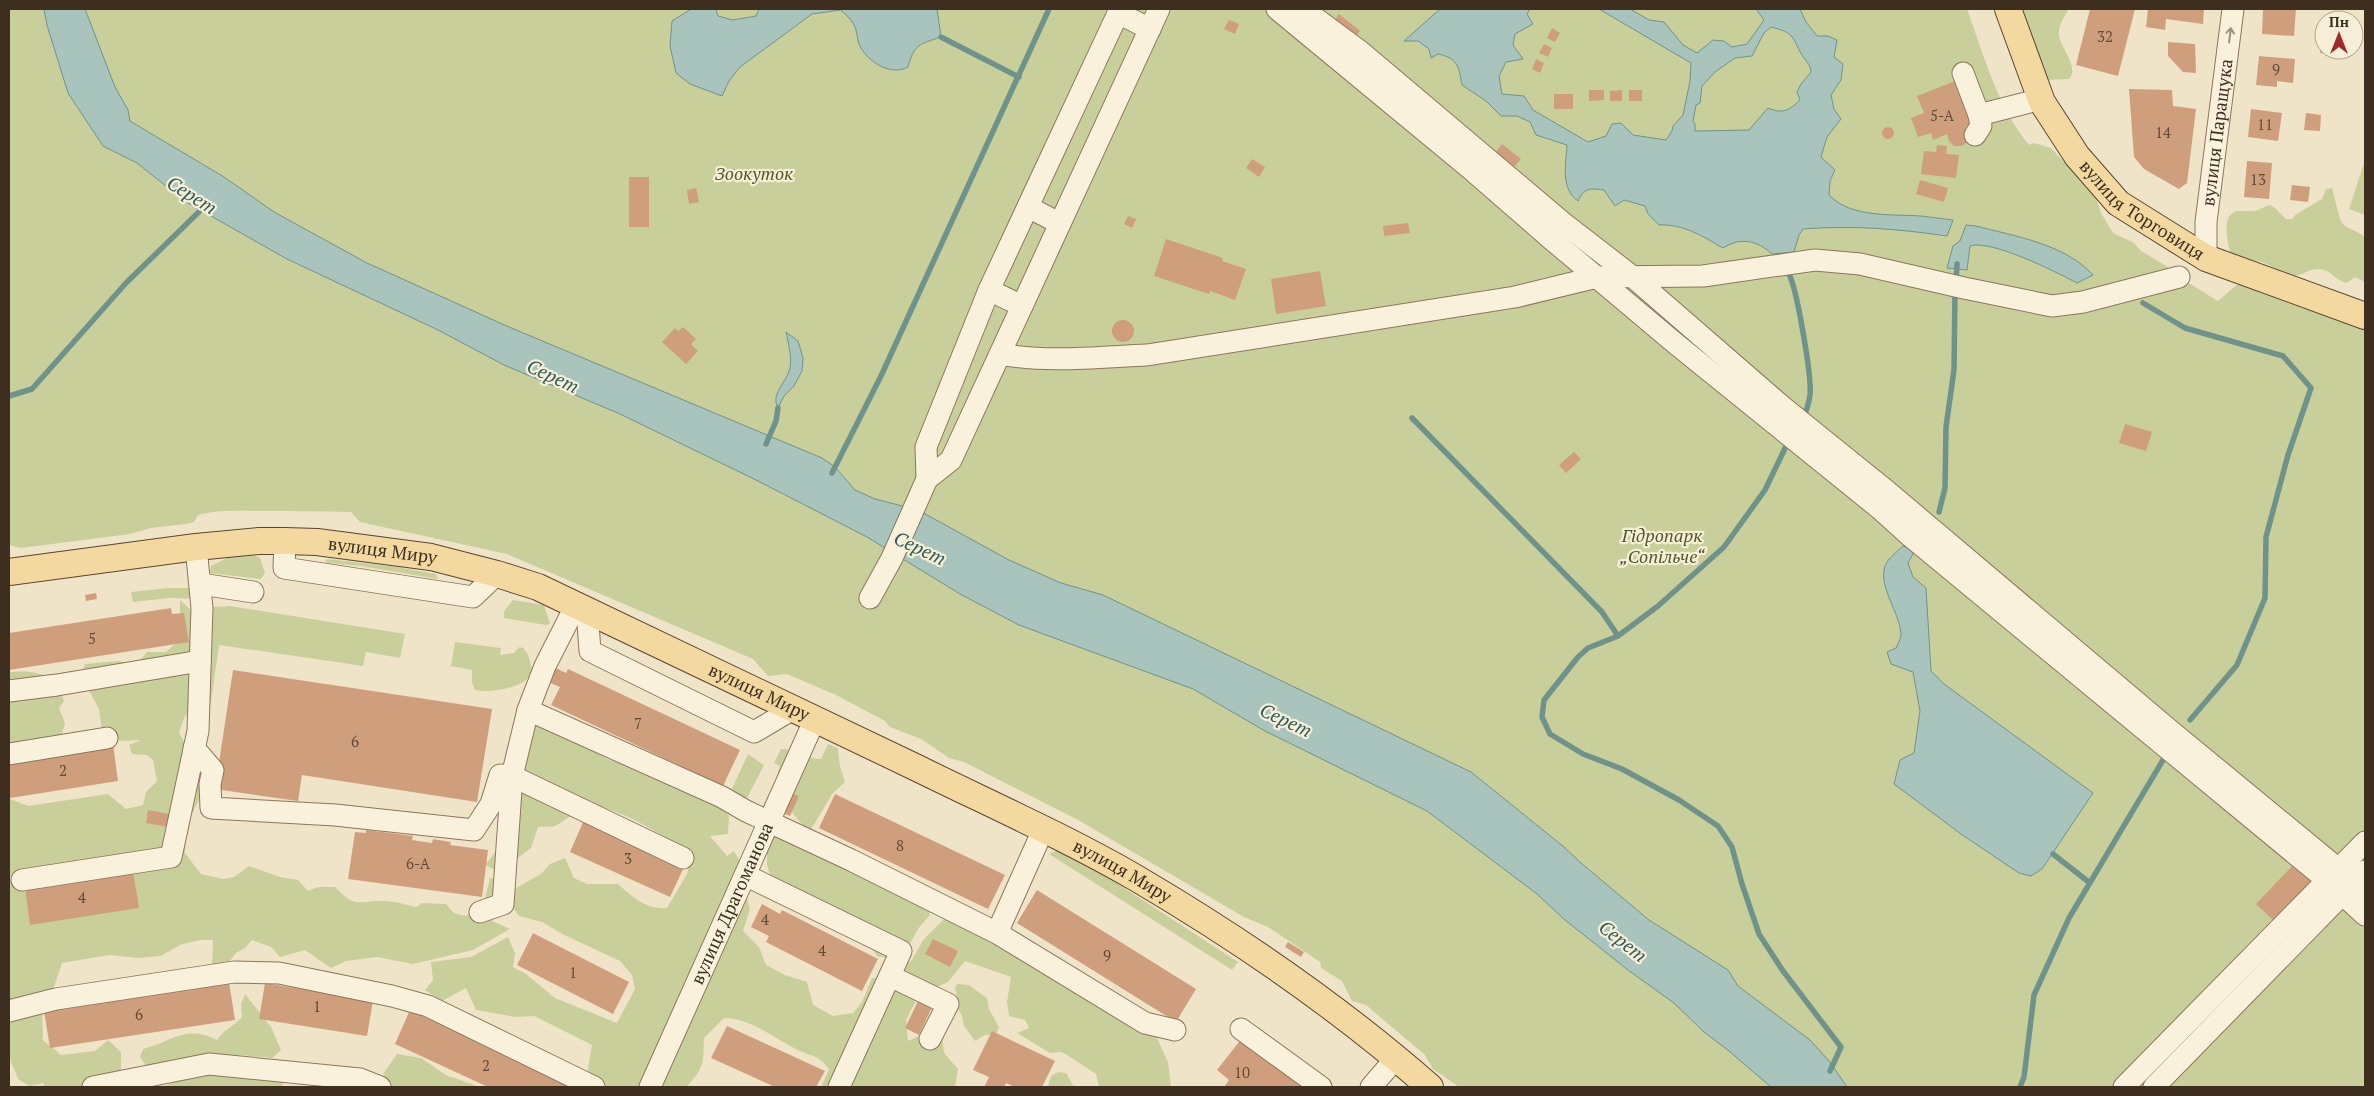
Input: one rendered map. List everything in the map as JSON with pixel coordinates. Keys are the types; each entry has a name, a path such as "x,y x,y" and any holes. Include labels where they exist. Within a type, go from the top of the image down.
{"main road":[{"name":"вулиця Торговиця","path":"2008,9 2041,99 2077,156 2118,203 2206,258 2365,316"},
{"name":"вулиця Миру","path":"9,572 196,547 259,541 285,541 317,542 431,557 538,587 804,714 1136,878 1230,938 1325,1003 1430,1087"}],"street":[{"path":"926,479 951,460 1159,9"},
{"path":"1277,9 1344,52 1479,163 1556,230 1597,277 1779,415 2162,735 2349,882 2365,915"},
{"path":"1304,9 1344,52"},
{"name":"вулиця Паращука","path":"2206,258 2206,222 2233,9"},
{"path":"870,598 892,558 926,479 926,447 940,408 989,290 1119,11 1150,29"},
{"path":"1963,73 1977,125 2041,99"},
{"path":"1078,100 1109,116"},
{"path":"1028,207 1059,223"},
{"path":"1556,230 1633,277 1779,415"},
{"path":"1000,354 1086,358 1147,355 1515,297 1597,277 1702,276 1815,260 1860,264 2052,306 2083,302 2179,277"},
{"path":"989,290 1022,306"},
{"path":"940,408 969,421"},
{"path":"22,880 171,857 174,822 198,731 201,584 196,547"},
{"path":"201,584 253,592"},
{"path":"480,912 503,904 512,776 528,710 545,666 581,608"},
{"path":"581,608 590,651 754,732 804,714"},
{"path":"9,691 58,685 200,660"},
{"path":"528,710 722,797 746,811 998,933 1145,1024 1175,1030"},
{"name":"вулиця Драгоманова","path":"650,1087 769,821 804,714"},
{"path":"9,754 107,738"},
{"path":"194,748 213,770 210,784 211,808 335,815 474,830 491,804 500,775 512,776 683,858"},
{"path":"998,933 1042,830"},
{"path":"2154,1087 2349,882 2365,842"},
{"path":"745,875 901,952 839,1087"},
{"path":"2124,1087 2349,882"},
{"path":"9,1011 56,999 234,972 279,973 392,996 428,1006 594,1087"},
{"path":"890,976 948,1004 930,1039"},
{"path":"1241,1029 1321,1087"},
{"path":"1378,1085 1396,1058"},
{"path":"93,1087 209,1064 294,1080 360,1080 380,1087"}],"green space":[{"name":"Гідропарк „Сопільче“","path":"9,9 1967,9 1992,80 2018,130 2029,145 2034,143 2051,148 2063,161 2077,170 2094,192 2101,213 2113,233 2134,243 2141,251 2218,301 2240,282 2365,320 2365,1087 1459,1087 1433,1069 1425,1055 1366,1005 1352,1001 1342,981 1321,968 1320,962 1268,927 1244,917 1078,820 964,762 949,758 921,739 890,727 885,721 836,695 787,674 768,676 753,659 507,554 360,522 351,512 328,511 214,512 198,515 194,522 151,528 130,534 21,548 9,545"},
{"path":"2020,9 2069,9 2062,21 2059,35 2071,63 2072,74 2069,79 2045,80"},
{"path":"2365,160 2365,215 2349,209"},
{"path":"2332,188 2342,223 2365,237 2365,282 2355,277 2347,283 2340,281 2327,271 2319,269 2290,276 2265,263 2231,255 2226,230 2228,218 2232,214 2237,211 2254,211 2269,205 2274,207 2286,219 2292,219 2295,215 2322,199 2326,189"},
{"path":"235,554 251,554 260,558 265,573 261,579 210,573 211,566"},
{"path":"328,559 397,567 436,574 438,579 361,566 327,563 325,561"},
{"path":"190,588 199,599 170,598 133,602 131,592"},
{"path":"180,600 193,612 200,709 185,716 179,732 193,760 201,796 186,826 185,853 201,874 223,879 234,877 249,866 280,877 298,880 308,891 318,887 335,887 348,899 358,902 389,901 416,907 422,903 446,904 454,913 466,916 484,902 490,878 498,879 492,901 492,921 510,929 473,950 413,964 377,957 346,961 331,968 305,950 280,957 271,947 252,940 245,948 236,953 225,967 212,964 213,940 200,940 180,945 161,956 138,958 109,955 62,963 53,990 42,1005 43,1040 61,1055 95,1051 108,1040 121,1052 121,1074 109,1087 44,1087 44,1083 29,1086 18,1079 9,1057 9,795 10,799 28,806 108,794 126,809 143,805 146,792 157,781 153,760 147,755 132,754 129,745 141,740 120,741 102,732 99,709 81,676 85,664 119,661 140,667 141,659 147,652 166,652 180,639"},
{"path":"513,600 544,605 550,624 546,625 504,618 504,611"},
{"path":"230,606 405,634 400,658 366,652 363,666 219,645 208,723 212,607"},
{"path":"455,642 501,648 500,655 514,653 519,647 523,648 528,654 532,670 526,680 515,686 494,691 475,690 472,683 472,670 451,666"},
{"path":"9,672 28,672 44,675 56,684 64,701 59,708 65,723 60,741 9,749"},
{"path":"520,722 599,738 605,758 613,761 635,753 723,808 729,816 728,834 710,836 727,856 734,851 743,867 750,909 743,931 759,947 766,965 785,975 807,982 813,1005 833,1016 853,1013 862,1002 872,978 889,978 912,960 923,940 943,920 964,915 1104,985 1156,1036 1168,1062 1171,1087 1099,1087 1096,1074 1067,1055 1061,1052 1050,1053 1017,1033 1029,1028 1025,1020 1009,1016 1007,1002 1011,977 965,961 948,982 919,995 906,1020 908,1041 929,1031 942,1036 944,1053 958,1069 955,1087 821,1087 829,1069 814,1056 796,1049 753,1025 724,1018 704,1038 702,1064 698,1074 688,1085 689,1087 585,1087 592,1045 534,1016 515,1017 476,1010 466,988 442,1001 425,990 433,980 431,962 471,957 508,937 515,953 513,967 526,974 555,998 617,1023 635,989 632,975 620,961 564,935 542,922 519,916 512,907 516,888 541,874 550,864 565,858 574,878 587,884 618,884 646,905 667,908 687,874 692,853 656,831 626,816 598,807 587,807 579,810 555,826 538,827 531,848 499,872 485,865 496,851 512,819"},
{"path":"828,744 838,748 840,767 845,782 833,793 810,831 797,819 786,802 779,783 778,774 780,766 774,763 781,749 821,759"},
{"path":"748,754 764,765 744,804 729,795"},
{"path":"780,831 795,846 810,847 875,869 893,869 915,880 926,898 930,915 902,953 892,957 877,956 862,935 774,886 767,865 767,841"},
{"path":"1058,850 1112,880 1238,962 1232,970 1049,854"},
{"path":"958,984 969,985 987,998 989,1009 999,1027 996,1034 985,1035 975,1041 964,1026 962,1016 955,1003 957,997 955,987"},
{"path":"245,994 271,1027 281,1050 272,1058 211,1054 146,1066 140,1057 143,1049 187,1034 206,1036 217,1040 222,1033 242,1017 241,1004"},
{"path":"397,1054 421,1058 446,1075 480,1087 392,1087 383,1074"},
{"path":"1058,1072 1066,1073 1074,1087 1048,1087 1051,1076"},
{"path":"226,1073 284,1078 282,1087 163,1087 178,1080"}],"water":[{"name":"Серет","path":"44,9 85,9 115,87 128,110 130,121 224,177 274,212 367,263 509,327 822,458 835,467 855,490 875,499 918,510 1009,560 1061,583 1103,595 1471,772 1564,847 1649,920 1728,970 1738,986 1810,1040 1830,1062 1847,1087 1771,1087 1704,1032 1674,1003 1628,970 1565,920 1537,894 1427,811 1265,731 1193,689 1019,625 960,594 867,537 756,480 620,414 504,365 438,330 287,259 186,202 137,163 103,146 68,93 47,25"},
{"path":"691,9 716,9 718,16 733,20 756,16 759,9 937,9 941,37 919,46 910,59 908,67 901,70 887,69 873,61 862,50 854,25 841,10 812,14 740,67 729,81 722,96 690,84 676,73 670,46 672,21"},
{"path":"1440,9 1530,9 1527,14 1533,24 1515,34 1513,45 1523,59 1506,62 1499,76 1502,94 1524,96 1533,110 1588,142 1606,136 1612,124 1621,123 1633,135 1666,140 1673,126 1683,115 1690,81 1691,63 1599,9 1630,9 1649,20 1664,22 1683,45 1697,53 1713,40 1724,41 1732,47 1747,44 1764,20 1756,9 1800,9 1806,22 1817,36 1828,36 1837,40 1834,57 1843,64 1841,80 1831,95 1834,109 1841,119 1827,137 1821,157 1835,170 1830,181 1829,195 1848,208 1860,211 1885,215 1921,216 1953,220 1947,236 1875,228 1803,229 1799,235 1794,252 1772,254 1754,243 1742,241 1723,248 1700,235 1677,226 1659,225 1648,214 1645,206 1624,200 1615,206 1604,190 1585,191 1578,201 1572,196 1566,183 1567,145 1536,135 1530,122 1517,116 1501,116 1486,101 1462,85 1460,73 1454,61 1438,54 1431,58 1429,49 1418,41 1404,41","holes":["1771,27 1788,33 1794,39 1809,65 1811,72 1797,92 1800,100 1785,110 1777,111 1768,108 1749,130 1695,131 1693,121 1696,105 1700,103 1702,86 1715,72 1735,58 1752,56 1764,33"]},
{"path":"1966,225 2022,238 2054,249 2081,264 2093,275 2077,283 2024,258 1993,247 1980,245 1970,246 1967,270 1947,268 1953,246 1960,241"},
{"path":"786,332 798,341 803,358 802,371 778,408 776,403 777,393 790,368 790,354"},
{"path":"1903,546 1915,550 1908,563 1913,577 1926,588 1931,671 1944,684 2093,793 2042,869 2031,876 2019,873 1961,834 1894,784 1900,760 1914,753 1920,711 1913,672 1891,664 1887,652 1896,648 1901,634 1897,617 1884,583 1885,566 1888,560"}],"building":[{"path":"2090,9 2135,9 2118,76 2076,65"},
{"path":"2148,9 2204,9 2203,24 2166,19 2165,30 2146,27"},
{"path":"2263,9 2296,9 2294,36 2262,34"},
{"path":"1339,14 1360,31 1351,43 1329,27"},
{"path":"1229,20 1239,24 1235,34 1224,29"},
{"path":"1552,28 1560,33 1555,42 1547,38"},
{"path":"2168,42 2195,44 2196,73 2183,72 2168,56"},
{"path":"1544,44 1552,48 1548,57 1539,53"},
{"path":"2259,56 2295,59 2293,83 2277,81 2277,87 2256,85"},
{"path":"1536,59 1544,63 1540,73 1532,69"},
{"path":"1955,81 1970,124 1965,126 1969,129 1967,143 1961,146 1954,146 1949,141 1947,134 1933,140 1931,133 1918,137 1911,118 1924,113 1917,96"},
{"path":"2129,89 2172,90 2173,106 2196,109 2187,183 2179,189 2144,169 2134,157"},
{"path":"1589,90 1604,90 1604,100 1589,101"},
{"path":"1622,90 1622,101 1610,101 1610,91"},
{"path":"1629,90 1642,90 1642,101 1629,101"},
{"path":"1554,94 1573,94 1573,109 1554,109"},
{"path":"2251,109 2282,113 2278,141 2248,137"},
{"path":"2306,113 2321,115 2320,131 2304,130"},
{"path":"1886,127 1890,127 1894,133 1890,139 1886,139 1882,135 1882,131"},
{"path":"1502,144 1521,159 1513,168 1495,153"},
{"path":"1937,145 1947,146 1946,154 1959,155 1956,178 1921,174 1924,151 1936,152"},
{"path":"1252,159 1265,167 1259,177 1246,168"},
{"path":"2247,161 2272,163 2269,199 2244,197"},
{"path":"629,177 649,177 649,227 629,227"},
{"path":"1920,180 1948,188 1944,202 1916,194"},
{"path":"2292,185 2310,187 2308,202 2290,200"},
{"path":"696,188 699,202 689,204 687,190"},
{"path":"1128,216 1136,219 1132,228 1124,224"},
{"path":"1408,223 1410,233 1384,236 1383,226"},
{"path":"1166,239 1223,258 1222,261 1246,269 1235,300 1210,291 1209,294 1154,276"},
{"path":"1320,271 1326,306 1276,314 1271,279"},
{"path":"1123,320 1131,323 1134,331 1131,339 1123,342 1115,339 1112,331 1115,323"},
{"path":"683,327 696,339 691,344 698,351 686,364 662,342 675,328 678,331"},
{"path":"2125,424 2152,432 2146,451 2119,443"},
{"path":"1574,452 1581,459 1566,473 1559,465"},
{"path":"96,593 97,599 86,601 85,595"},
{"path":"171,608 172,614 184,613 189,642 9,670 9,633"},
{"path":"554,667 566,673 568,669 740,750 723,786 551,705 560,687 548,682"},
{"path":"233,670 492,709 477,802 302,775 298,801 215,789"},
{"path":"113,744 118,781 10,798 9,760"},
{"path":"791,793 799,796 790,816 783,813"},
{"path":"835,794 1005,875 988,909 819,828"},
{"path":"148,810 170,814 168,827 146,823"},
{"path":"584,820 685,865 670,897 570,852"},
{"path":"366,830 413,836 412,840 432,843 433,839 451,842 450,845 488,850 482,897 348,879 355,832 366,833"},
{"path":"2294,864 2313,883 2275,922 2256,904"},
{"path":"133,871 139,908 30,925 25,888"},
{"path":"1037,890 1196,989 1176,1022 1017,923"},
{"path":"762,904 780,914 782,910 878,959 862,991 766,942 769,936 751,927"},
{"path":"533,933 629,982 613,1014 517,965"},
{"path":"933,939 958,951 950,967 925,954"},
{"path":"1288,942 1304,952 1301,957 1285,947"},
{"path":"229,982 235,1020 50,1048 44,1011"},
{"path":"265,983 373,1001 367,1036 259,1019"},
{"path":"918,1001 932,1007 919,1035 905,1028"},
{"path":"410,1010 577,1087 488,1087 395,1044"},
{"path":"727,1026 825,1071 816,1087 775,1087 711,1058"},
{"path":"992,1031 1055,1061 1042,1087 1015,1087 1006,1083 1004,1087 984,1087 989,1077 973,1070"},
{"path":"1242,1038 1306,1087 1224,1087 1229,1080 1217,1070"}],"waterway":[{"path":"832,473 881,376 1049,9"},
{"path":"941,37 1019,77"},
{"name":"Серет","path":"9,396 32,389 126,283 206,205"},
{"path":"1956,282 1957,264"},
{"path":"1788,272 1796,295 1809,371 1810,395 1804,418"},
{"path":"1939,512 1945,488 1946,427 1954,370 1955,291"},
{"path":"2143,303 2185,328 2283,356 2311,388 2288,455 2266,537 2265,598 2237,665 2190,720"},
{"path":"766,444 776,421 778,408"},
{"path":"1412,418 1602,612 1618,636"},
{"path":"1789,440 1765,490 1724,547 1658,606 1618,636 1588,648 1578,657 1544,700 1542,717 1550,734 1583,754 1622,769 1679,800 1718,826 1732,847 1759,934 1783,971 1841,1047 1830,1071"},
{"path":"2020,1087 2024,1077 2034,995 2069,918 2163,760"},
{"path":"2053,854 2090,883"}],"park label":[{"name":"Зоокуток","path":"754,174"}]}
